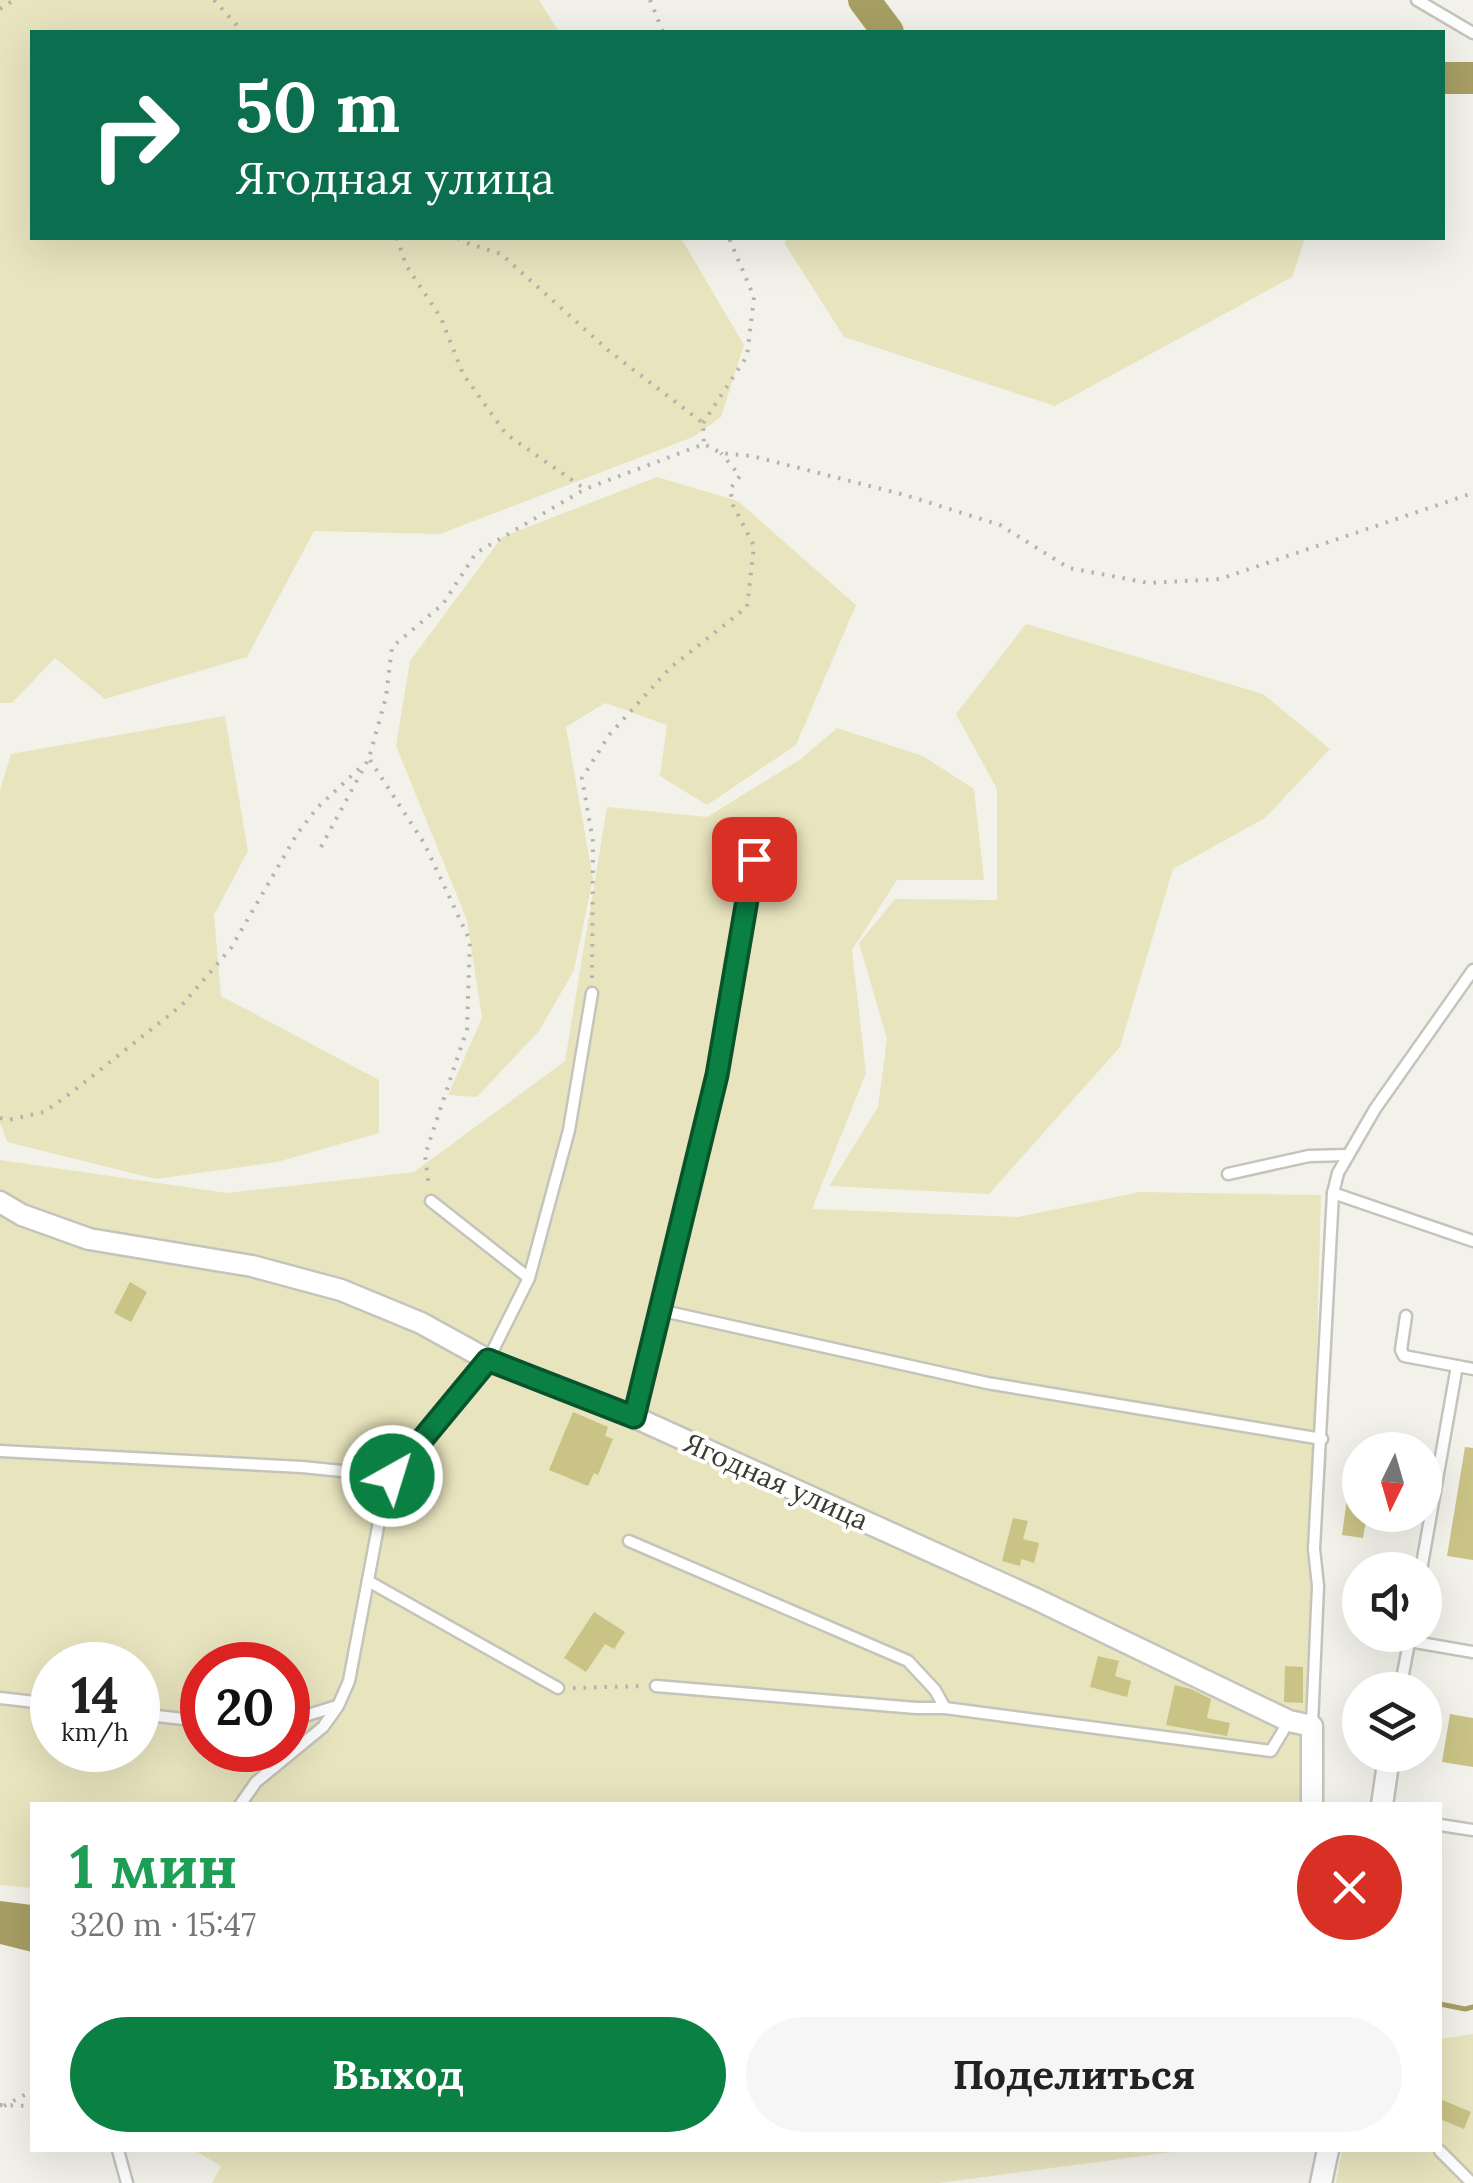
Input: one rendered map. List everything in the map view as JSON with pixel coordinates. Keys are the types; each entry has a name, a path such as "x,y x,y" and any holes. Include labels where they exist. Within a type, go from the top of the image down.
{"street":[{"name":"Ягодная улица","path":"0,1202 22,1215 89,1239 252,1266 341,1290 421,1323 488,1360 634,1417 1036,1598 1289,1721 1312,1726"},
{"path":"1312,1726 1312,1802"},
{"path":"1382,1802 1387,1772"},
{"path":"1321,2183 1328,2152"}],"lane":[{"path":"1417,0 1473,32"},
{"path":"634,1417 717,1075 754,859"},
{"path":"1312,1726 1318,1586 1314,1549 1333,1192 1338,1173 1375,1109 1473,970"},
{"path":"242,1802 256,1782 323,1727 338,1706 349,1681 378,1517 392,1476 488,1360 529,1278 569,1130 592,993"},
{"path":"1228,1174 1308,1156 1348,1154"},
{"path":"1333,1192 1473,1241"},
{"path":"432,1202 529,1278"},
{"path":"659,1310 986,1384 1322,1438"},
{"path":"1406,1316 1401,1350 1404,1356 1473,1369"},
{"path":"1425,1552 1457,1366"},
{"path":"0,1451 392,1476"},
{"path":"629,1540 908,1661 935,1690 944,1708"},
{"path":"368,1581 558,1688"},
{"path":"1442,1645 1473,1652"},
{"path":"656,1686 944,1708 1270,1751 1289,1721"},
{"path":"0,1698 30,1701"},
{"path":"310,1714 338,1706"},
{"path":"1442,1825 1473,1830"},
{"path":"119,2152 127,2183"},
{"path":"1441,2152 1472,2183"}],"path":[{"path":"0,9 14,0"},
{"path":"214,0 242,30"},
{"path":"650,0 661,30"},
{"path":"398,240 406,266 441,318 463,374 506,434 585,490"},
{"path":"461,240 501,254 609,351 702,423"},
{"path":"704,444 702,423 748,356 754,297 729,240"},
{"path":"321,847 369,758 386,696 392,646 443,604 476,553 585,490 704,444 720,452 752,456 905,495 1000,524 1069,568 1148,583 1220,579 1473,494"},
{"path":"592,993 594,842 582,778 610,734 670,668 747,607 754,546 733,505 730,489 740,476 720,452"},
{"path":"0,1118 8,1120 44,1112 182,1005 231,948 297,834 317,808 369,758"},
{"path":"369,758 424,843 470,941 467,1029 425,1155 432,1202"},
{"path":"558,1688 656,1686"},
{"path":"2,2106 30,2092"},
{"path":"2,2106 30,2106"}],"shaded area":[{"path":"0,0 539,0 558,30 30,30 30,240 682,240 744,345 721,417 693,437 440,534 314,531 247,657 105,699 55,658 12,703 0,703"},
{"path":"786,240 1304,240 1292,277 1055,406 844,337"},
{"path":"657,477 738,501 856,605 796,745 707,805 660,776 667,725 605,703 566,727 593,878 574,970 539,1031 477,1097 448,1095 482,1018 467,920 396,746 410,661 502,537"},
{"path":"1026,624 1263,694 1330,749 1265,818 1173,869 1120,1047 989,1194 829,1186 878,1107 887,1039 859,943 895,899 997,900 997,789 956,714"},
{"path":"225,716 248,851 214,915 221,996 379,1080 379,1133 277,1162 156,1179 7,1142 0,1122 0,790 11,754"},
{"path":"837,728 923,756 974,789 984,880 897,880 852,950 866,1073 812,1209 1018,1217 1140,1192 1321,1195 1306,1802 30,1802 30,1888 0,1885 0,1160 227,1193 414,1172 565,1061 607,807 707,817 801,759"},
{"path":"0,1901 30,1905 30,1952 0,1944"},
{"path":"1473,2034 1473,2183 1336,2183 1342,2152 1442,2152 1442,2039"},
{"path":"197,2152 1173,2152 939,2183 212,2183 221,2166"}],"building":[{"path":"130,1282 147,1292 131,1322 114,1313"},
{"path":"573,1412 608,1427 605,1436 613,1439 598,1475 594,1473 588,1486 549,1470"},
{"path":"1465,1447 1473,1448 1473,1560 1447,1556"},
{"path":"1013,1518 1028,1521 1023,1539 1039,1543 1034,1563 1021,1559 1020,1566 1002,1561"},
{"path":"1342,1532 1364,1532 1363,1538"},
{"path":"594,1612 625,1632 614,1649 605,1644 586,1672 564,1658"},
{"path":"1098,1656 1119,1661 1115,1676 1131,1681 1127,1697 1090,1687"},
{"path":"1285,1666 1303,1667 1303,1703 1284,1702"},
{"path":"1175,1685 1211,1699 1207,1718 1230,1723 1227,1736 1166,1725"},
{"path":"1450,1714 1473,1718 1473,1767 1442,1762"},
{"path":"1442,2100 1471,2112 1464,2129 1442,2120"}],"waterway":[{"path":"864,0 886,30"},
{"path":"1445,78 1473,78"},
{"path":"1442,2004 1473,2007"}],"route":[{"path":"392,1476 488,1360 634,1417 717,1075 754,859"}]}
